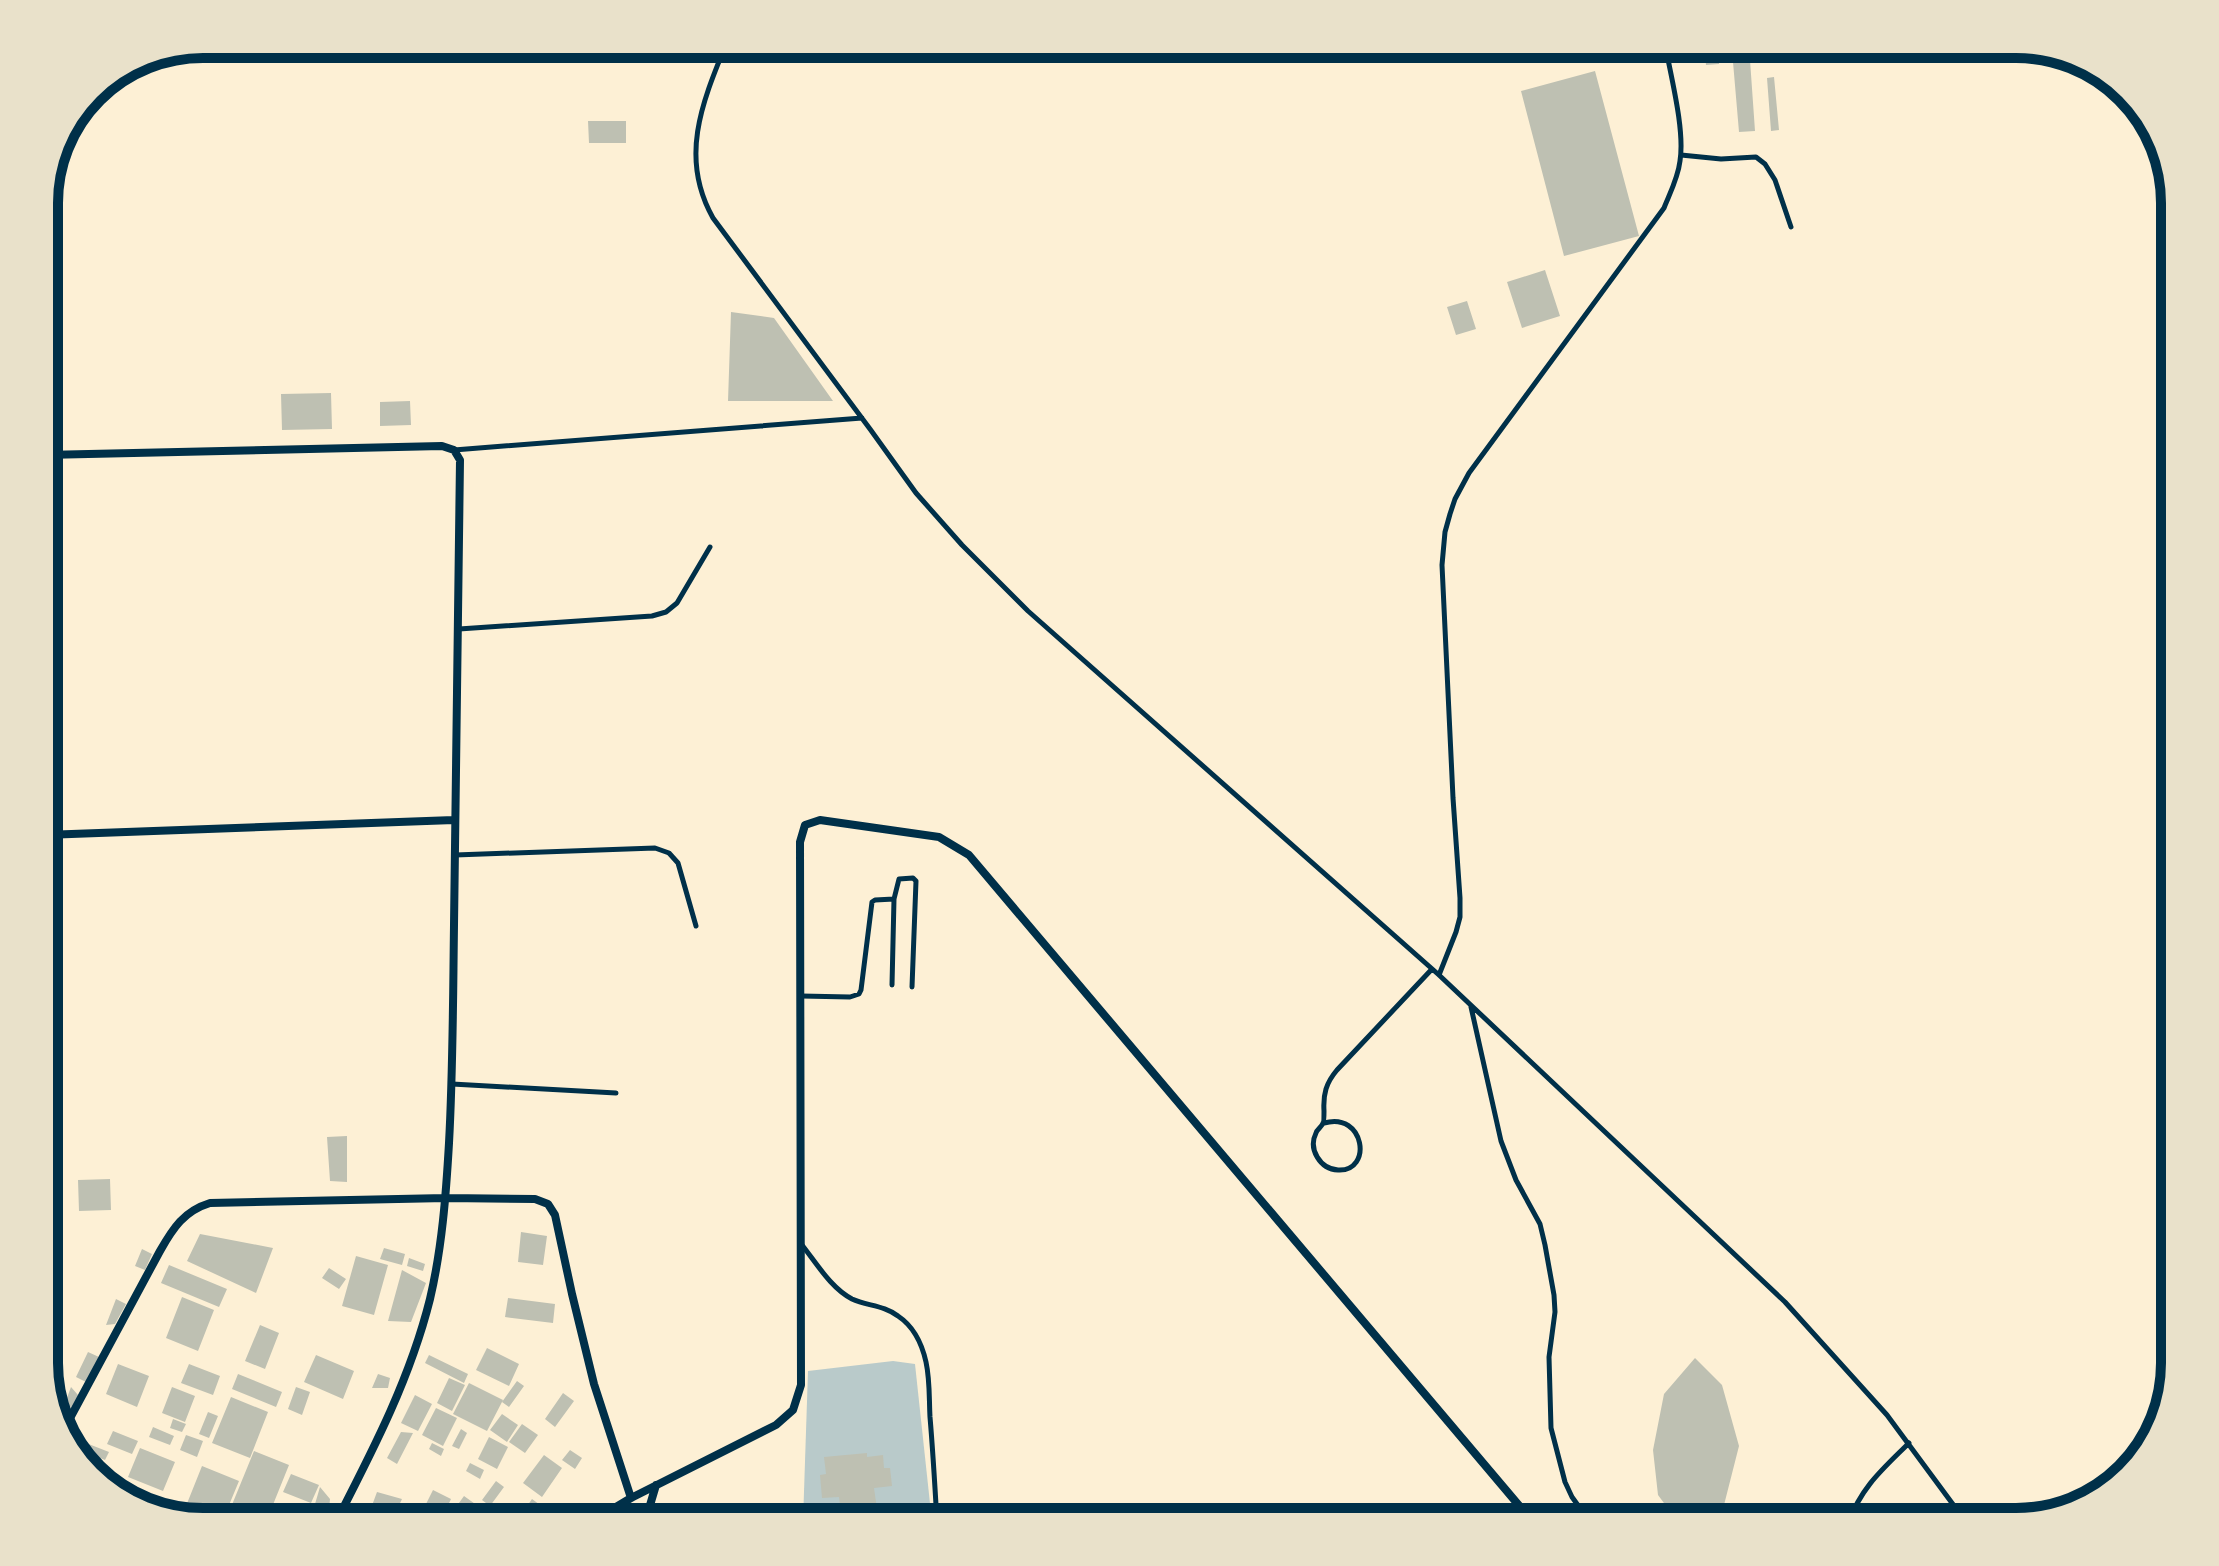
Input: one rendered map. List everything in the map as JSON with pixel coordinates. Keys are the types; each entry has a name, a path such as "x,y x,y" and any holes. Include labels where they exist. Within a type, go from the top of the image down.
{"street":[{"path":"58,455 442,446 454,450 460,460 452,1084 446,1198 430,1298 409,1367 384,1429 343,1508"},
{"path":"58,834 454,820"},
{"path":"614,1508 776,1425 793,1410 801,1385 800,842 805,825 820,820 939,837 969,855 1521,1508"},
{"path":"69,1419 170,1233 193,1208 210,1203 535,1199 548,1204 555,1215 594,1384 631,1498"},
{"path":"649,1508 656,1485"}],"lane":[{"path":"720,58 704,98 698,127 695,162 699,188 713,218 916,493 962,545 1028,611 1439,975 1785,1302 1909,1443 1956,1508"},
{"path":"1439,975 1460,917 1442,565 1445,532 1455,499 1469,473 1664,208 1676,181 1681,155 1667,58"},
{"path":"1681,155 1721,159 1756,157 1765,164 1775,180 1791,227"},
{"path":"454,450 862,418"},
{"path":"459,629 652,616 666,612 677,603 710,547"},
{"path":"454,855 655,848 669,853 678,863 696,926"},
{"path":"892,985 894,899 899,879 915,879 912,987"},
{"path":"800,996 850,997 859,994 872,902 894,899"},
{"path":"1324,1123 1332,1121 1353,1127 1359,1140 1360,1154 1348,1168 1338,1170 1324,1166 1314,1151 1314,1136 1324,1123 1324,1091 1331,1077 1432,969"},
{"path":"1471,1006 1501,1141 1516,1180 1540,1224 1545,1245 1555,1312 1549,1357 1551,1428 1565,1482 1580,1508"},
{"path":"452,1084 616,1093"},
{"path":"800,1242 843,1293 855,1300 884,1307 897,1315 908,1324 919,1341 926,1362 936,1508"},
{"path":"1853,1508 1865,1488 1909,1443"}],"shaded area":[{"path":"893,1361 915,1364 930,1508 803,1508 808,1371"}],"building":[{"path":"1705,58 1719,58 1719,64 1706,65"},
{"path":"1750,60 1755,131 1739,132 1733,62"},
{"path":"1595,71 1639,236 1564,256 1521,91"},
{"path":"1774,77 1779,130 1771,131 1767,78"},
{"path":"588,121 626,121 626,143 589,143"},
{"path":"1545,270 1560,316 1522,328 1507,282"},
{"path":"1467,301 1476,329 1456,335 1447,307"},
{"path":"731,312 774,318 833,401 728,401"},
{"path":"331,393 332,429 282,430 281,394"},
{"path":"410,401 411,425 380,426 380,402"},
{"path":"347,1136 347,1182 330,1181 327,1137"},
{"path":"110,1179 111,1210 79,1211 78,1180"},
{"path":"521,1232 547,1236 543,1265 518,1262"},
{"path":"200,1234 273,1248 256,1293 187,1261"},
{"path":"384,1248 405,1254 402,1265 380,1259"},
{"path":"142,1249 152,1254 145,1270 135,1266"},
{"path":"356,1256 388,1265 374,1315 342,1306"},
{"path":"409,1258 425,1264 423,1271 407,1266"},
{"path":"169,1265 227,1289 219,1307 161,1283"},
{"path":"329,1268 346,1279 339,1289 322,1278"},
{"path":"402,1270 426,1283 411,1322 388,1321"},
{"path":"182,1297 214,1310 198,1351 166,1338"},
{"path":"508,1298 555,1304 553,1323 505,1317"},
{"path":"116,1299 126,1304 115,1324 106,1325"},
{"path":"260,1325 279,1333 265,1369 245,1361"},
{"path":"487,1348 519,1364 509,1386 476,1370"},
{"path":"88,1352 99,1357 86,1382 76,1377"},
{"path":"316,1355 354,1371 343,1399 304,1382"},
{"path":"429,1355 468,1374 464,1383 425,1363"},
{"path":"1695,1358 1722,1385 1739,1446 1724,1505 1720,1508 1668,1508 1658,1495 1653,1450 1664,1394"},
{"path":"118,1364 149,1376 137,1407 106,1394"},
{"path":"189,1364 220,1376 213,1395 181,1383"},
{"path":"238,1374 282,1392 276,1407 232,1389"},
{"path":"378,1374 390,1378 388,1388 372,1388"},
{"path":"449,1378 465,1385 452,1411 437,1403"},
{"path":"517,1381 524,1386 509,1407 502,1402"},
{"path":"469,1383 503,1400 487,1431 453,1414"},
{"path":"71,1387 78,1395 74,1407 64,1405"},
{"path":"172,1387 195,1396 185,1422 162,1413"},
{"path":"296,1387 310,1392 302,1415 288,1409"},
{"path":"563,1393 574,1401 555,1427 545,1419"},
{"path":"415,1395 432,1404 418,1431 401,1423"},
{"path":"231,1397 268,1412 250,1458 212,1443"},
{"path":"436,1408 457,1418 443,1446 422,1435"},
{"path":"208,1412 218,1416 209,1438 199,1434"},
{"path":"502,1414 518,1425 507,1442 490,1430"},
{"path":"173,1419 186,1424 182,1432 170,1428"},
{"path":"522,1424 538,1435 525,1453 509,1442"},
{"path":"153,1427 174,1436 170,1445 149,1437"},
{"path":"461,1429 467,1433 459,1449 452,1446"},
{"path":"113,1431 138,1441 132,1454 107,1444"},
{"path":"401,1432 413,1433 397,1464 387,1458"},
{"path":"186,1435 203,1441 197,1457 180,1450"},
{"path":"489,1437 508,1447 497,1469 478,1459"},
{"path":"86,1443 109,1452 105,1460 90,1454 85,1446"},
{"path":"432,1443 444,1449 441,1456 429,1449"},
{"path":"140,1448 175,1462 163,1491 128,1477"},
{"path":"570,1450 582,1458 575,1469 562,1460"},
{"path":"254,1451 289,1465 272,1508 231,1508"},
{"path":"867,1453 867,1457 883,1455 884,1468 890,1468 892,1486 874,1488 877,1508 840,1508 839,1497 822,1498 820,1475 826,1474 824,1457"},
{"path":"544,1455 562,1468 542,1497 523,1483"},
{"path":"470,1463 484,1470 480,1479 466,1471"},
{"path":"202,1466 239,1481 228,1508 186,1507"},
{"path":"291,1474 319,1485 311,1503 283,1492"},
{"path":"496,1481 504,1487 490,1506 482,1500"},
{"path":"320,1487 330,1499 329,1508 314,1508"},
{"path":"433,1490 451,1499 447,1508 424,1508"},
{"path":"377,1492 402,1499 398,1508 371,1508"},
{"path":"464,1496 481,1508 455,1508"},
{"path":"532,1499 544,1508 526,1508"}]}
